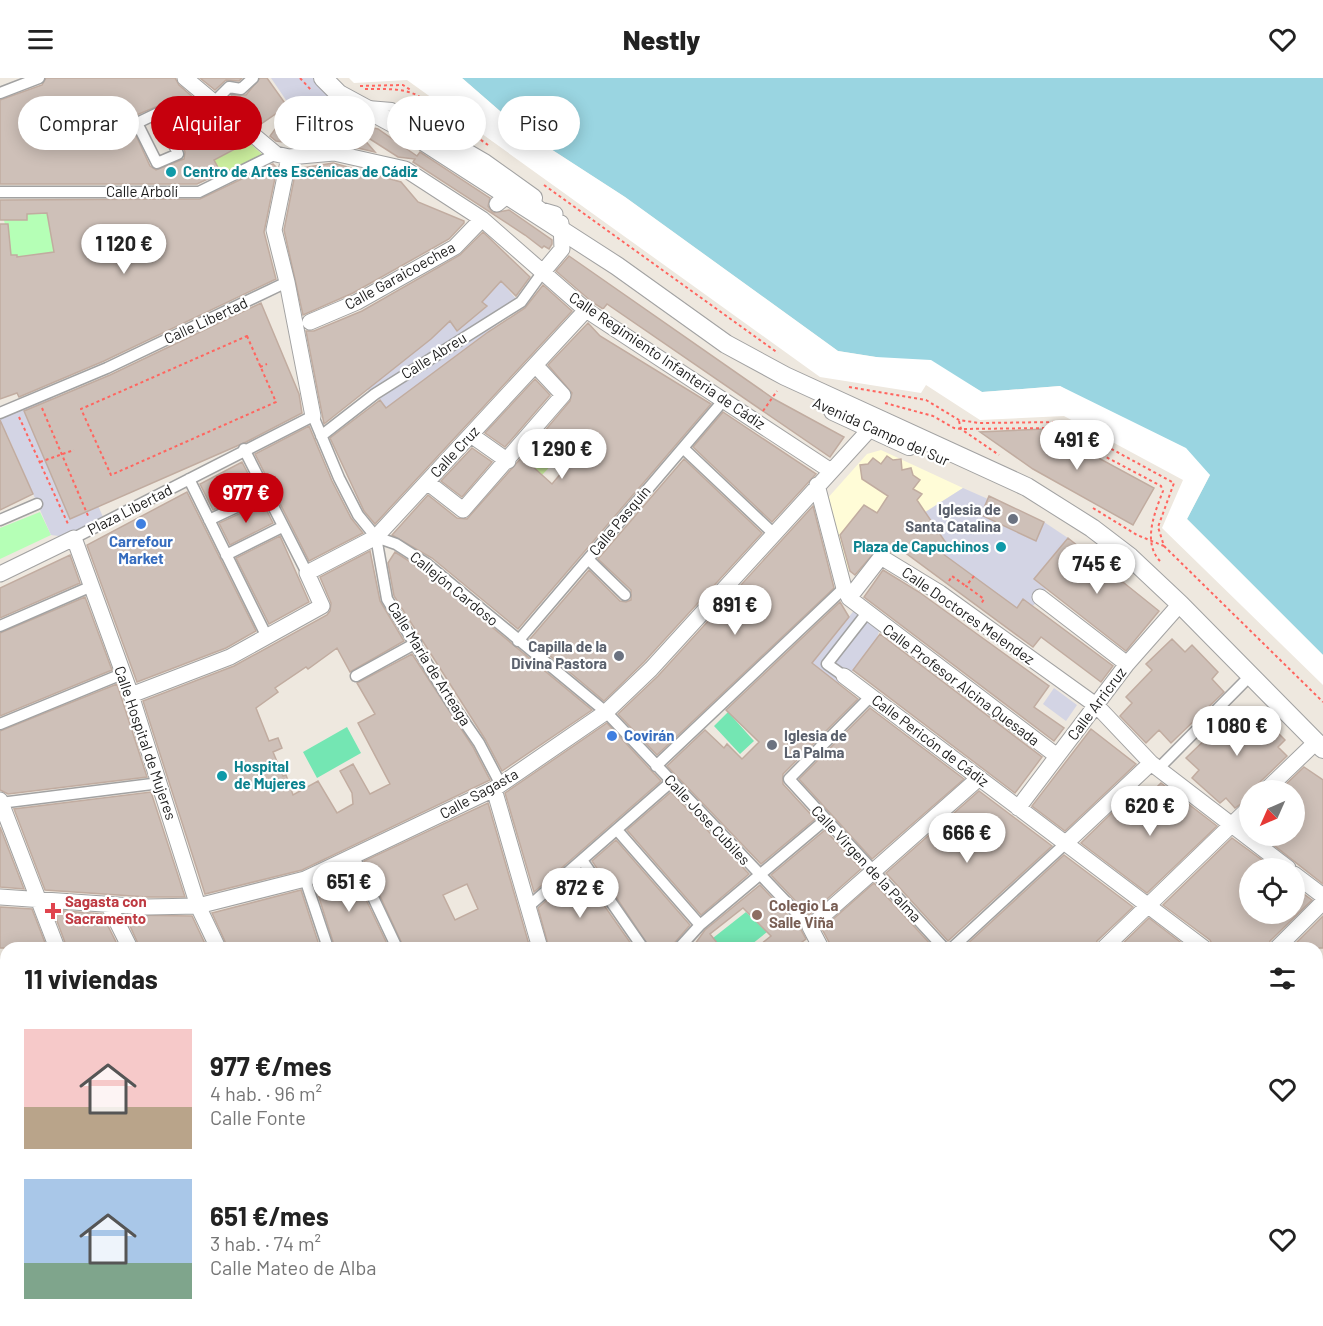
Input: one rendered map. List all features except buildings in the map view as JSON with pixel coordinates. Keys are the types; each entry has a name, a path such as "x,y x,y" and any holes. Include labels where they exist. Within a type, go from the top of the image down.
{"street":[{"path":"0,93 39,78"},
{"path":"185,78 206,96"},
{"path":"222,96 229,87 241,89 253,78"},
{"name":"Avenida Campo del Sur","path":"323,78 339,94 348,96"},
{"name":"Avenida Campo del Sur","path":"375,105 483,152 564,231 584,235 617,266"},
{"name":"Avenida Campo del Sur","path":"375,109 503,200 564,231 726,344 785,376 1027,487 1092,528 1130,557 1180,604 1319,746"},
{"path":"160,112 170,134 178,154 157,164 137,123 160,112"},
{"path":"262,140 282,155 274,230 314,416"},
{"name":"Calle Regimiento Infanteria de Cádiz","path":"282,155 334,153 405,169 482,219 586,310 723,401 757,420 831,471"},
{"name":"Calle Arbolí","path":"0,192 199,192 282,155"},
{"name":"Calle Garaicoechea","path":"310,321 357,302 455,247 482,219"},
{"path":"542,273 564,231"},
{"name":"Calle Abreu","path":"321,436 375,394 521,302 542,273"},
{"name":"Calle Libertad","path":"0,413 107,368 287,282"},
{"name":"Calle Cruz","path":"307,573 376,537 586,310"},
{"name":"Avenida Campo del Sur","path":"726,344 740,358 781,385 870,429 1021,495 1047,501"},
{"path":"427,482 463,510 508,461 563,394 536,366"},
{"name":"Calle Pasquín","path":"518,641 723,401"},
{"name":"Callejón Cardoso","path":"314,416 358,515 376,537 396,544 427,564 606,712"},
{"name":"Plaza Libertad","path":"74,538 314,416"},
{"path":"870,429 879,426 925,445 938,446"},
{"name":"Calle Sagasta","path":"0,897 147,907 198,906 305,879 497,787 606,712 651,669 817,484 870,429"},
{"path":"471,435 508,461"},
{"path":"683,448 774,534"},
{"path":"131,695 230,657 322,606 244,450"},
{"path":"189,479 266,635"},
{"path":"656,766 846,593 817,484"},
{"path":"209,520 266,493"},
{"path":"0,520 37,504"},
{"path":"226,555 282,527"},
{"name":"Calle María de Arteaga","path":"376,537 387,599 450,700 480,742 497,787"},
{"path":"0,574 74,538"},
{"name":"Calle Hospital de Mujeres","path":"74,538 131,695 198,906 215,942"},
{"name":"Calle Doctores Melendez","path":"846,593 881,557 972,616 1097,706 1155,766 1274,858"},
{"path":"588,559 626,595"},
{"path":"0,626 92,586"},
{"name":"Calle Profesor Alcina Quesada","path":"846,593 866,614 1057,756"},
{"path":"1040,597 1127,664"},
{"name":"Calle Arricruz","path":"1018,808 1127,664 1180,604"},
{"name":"Calle Pericón de Cádiz","path":"866,614 827,664 1196,942"},
{"path":"356,676 416,643"},
{"path":"0,724 122,675"},
{"path":"959,942 1066,843 1155,766 1251,676"},
{"name":"Calle Virgen de la Palma","path":"871,696 789,779 938,942"},
{"name":"Calle Jose Cubiles","path":"606,712 810,927"},
{"path":"1278,780 1319,746"},
{"path":"814,942 810,927 980,778"},
{"path":"529,906 671,782"},
{"path":"54,942 0,802 160,783"},
{"path":"497,787 538,942"},
{"path":"1110,942 1239,818"},
{"path":"686,942 700,925 825,820"},
{"path":"616,830 700,925"},
{"path":"354,857 394,942"},
{"path":"582,860 640,942"},
{"path":"305,879 326,942"},
{"path":"1305,882 1323,896"},
{"path":"1283,942 1323,902"},
{"path":"108,904 127,942"}],"path":[{"path":"364,96 403,84 483,152"},
{"path":"369,96 406,89 416,96"},
{"path":"537,180 782,356"},
{"path":"247,336 276,402 111,475 94,442 81,409 164,372 247,336"},
{"path":"261,367 267,364"},
{"path":"162,367 164,372"},
{"path":"757,420 781,385"},
{"path":"843,386 926,400 959,420 979,423 1062,422 1174,483 1158,527 1164,546 1323,702"},
{"path":"37,396 94,529"},
{"path":"882,402 933,416 954,428 1051,428 1161,486 1163,491 1152,521 1152,550 1165,567"},
{"path":"15,406 74,538"},
{"path":"191,439 193,444"},
{"path":"39,462 74,450"},
{"path":"972,616 984,599 966,586 974,576"}],"shaded area":[{"path":"271,78 314,78 340,96 283,96"},
{"path":"501,281 522,306 386,408 373,391 370,393 367,388 431,339 450,321 457,331 486,307 479,298"},
{"path":"49,391 106,524 74,538 51,535 7,434 0,430 0,413"},
{"path":"881,450 963,488 925,512 934,528 886,558 879,549 859,577 839,564 826,500 867,454"},
{"name":"Plaza de Capuchinos","path":"963,488 988,499 982,515 1035,541 1044,522 1068,538 1034,579 1046,589 1033,606 1023,599 1017,608 939,551 924,513"},
{"path":"860,603 881,625 877,638 851,673 844,676 838,685 812,663"},
{"path":"1054,688 1077,705 1066,721 1043,704"}],"green space":[{"path":"233,150 257,150 263,155 222,176 214,160"},
{"path":"47,213 54,252 17,257 11,255 4,220 27,220 27,214"},
{"path":"533,435 559,457 542,475 517,453"},
{"path":"40,512 51,535 0,559 0,528"},
{"path":"728,712 754,741 740,754 714,726"},
{"path":"347,727 361,753 317,778 303,752"},
{"path":"746,912 767,932 754,942 716,942 713,938"}],"water":[{"path":"462,78 1323,78 1323,655 1187,519 1210,475 1060,386 982,392 963,381 876,357 838,351 625,197 552,150 580,150 580,96 498,96 498,109 486,99 486,96 483,96"}],"pier":[{"path":"349,78 462,78 483,96 429,96 407,80 354,83"},
{"path":"486,99 498,109 498,145 486,137"},
{"path":"504,150 552,150 625,197 838,351 876,357 931,360 982,392 1060,386 1186,448 1210,475 1187,519 1323,655 1323,685 1162,528 1183,480 1064,416 980,420 926,385 921,393 820,377"}],"place":[{"name":"Centro de Artes Escénicas de Cádiz","path":"171,172"},
{"name":"Iglesia de Santa Catalina","path":"1013,519"},
{"name":"Carrefour Market","path":"141,524"},
{"name":"Plaza de Capuchinos","path":"1001,547"},
{"name":"Capilla de la Divina Pastora","path":"619,656"},
{"name":"Covirán","path":"612,736"},
{"name":"Iglesia de La Palma","path":"772,745"},
{"name":"Hospital de Mujeres","path":"222,776"},
{"name":"Sagasta con Sacramento","path":"53,911"},
{"name":"Colegio La Salle Viña","path":"757,915"}]}
